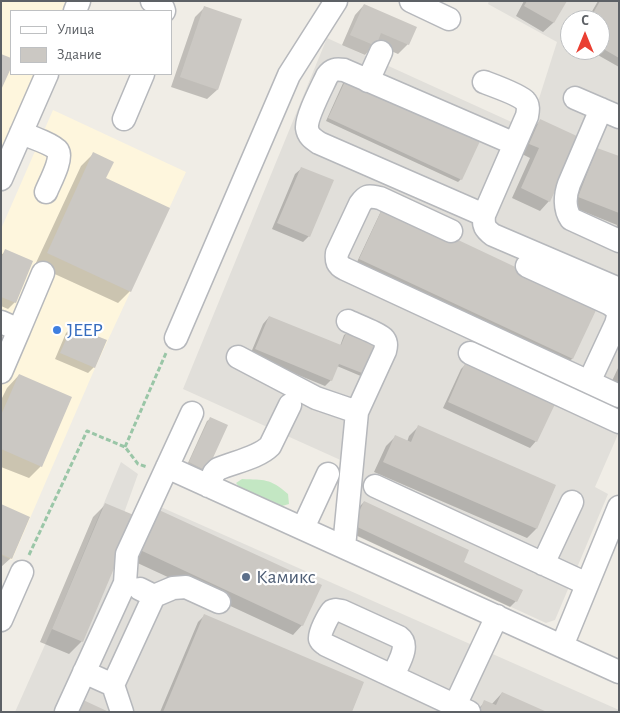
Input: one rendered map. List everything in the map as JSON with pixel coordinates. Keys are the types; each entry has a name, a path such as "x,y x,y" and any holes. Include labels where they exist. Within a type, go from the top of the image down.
{"street":[{"path":"152,1 164,10"},
{"path":"176,338 289,75 336,1"},
{"path":"411,1 449,19"},
{"path":"368,81 380,52"},
{"path":"484,215 310,138 307,128 308,120 327,76 330,71 336,69 344,70 515,144"},
{"path":"4,167 47,75"},
{"path":"124,119 143,75"},
{"path":"484,82 520,97 526,101 528,109 527,116 484,215 483,222 486,229 493,235 619,289"},
{"path":"575,98 610,113 569,184 566,192 568,215 571,219 619,240"},
{"path":"21,133 58,151 60,156 46,192"},
{"path":"452,231 380,198 370,196 364,198 360,204 337,253 336,260 338,265 345,269 619,396"},
{"path":"512,259 616,308 618,315 616,324 589,382"},
{"path":"1,372 10,326 44,273"},
{"path":"344,547 357,412 385,351 386,344 385,340 380,336 348,321"},
{"path":"470,353 619,422"},
{"path":"238,357 316,398 357,412"},
{"path":"208,486 218,469 266,451 290,405"},
{"path":"66,712 125,583 127,554 192,413"},
{"path":"167,467 619,672"},
{"path":"303,528 328,474"},
{"path":"375,486 587,584"},
{"path":"544,564 572,502"},
{"path":"562,646 619,507"},
{"path":"1,620 22,572"},
{"path":"125,583 154,596"},
{"path":"122,712 113,686 154,596 173,588 186,587 219,602"},
{"path":"392,676 459,709 497,616"},
{"path":"84,672 113,686"}],"path":[{"path":"125,448 164,358 176,338"},
{"path":"22,572 87,431 125,448 138,464 150,469 167,467"}],"shaded area":[{"path":"1,1 66,1 62,10 10,10 10,75 36,75 1,151"},
{"path":"489,1 619,1 619,432 595,487 608,494 555,620 546,623 348,532 356,467 183,389 327,38 529,130 557,42 488,4"},
{"name":"JEEP","path":"53,110 186,172 95,368 12,560 1,555 1,229"},
{"path":"121,462 138,474 124,513 136,516 154,504 619,710 619,712 15,712 52,629"}],"green space":[{"path":"242,479 271,482 288,494 289,504 282,506 244,492 236,483"}],"building":[{"path":"527,1 567,1 554,23 524,6"},
{"path":"600,1 619,1 619,58 610,53 610,10 595,10"},
{"path":"364,4 417,27 409,45 381,33 376,46 350,35"},
{"path":"204,6 242,19 218,90 180,77"},
{"path":"1,54 10,58 10,70 1,90"},
{"path":"347,77 481,139 462,180 328,118"},
{"path":"540,119 579,137 550,202 521,188 539,148 529,144"},
{"path":"597,148 619,156 619,213 578,197"},
{"path":"93,152 114,162 106,178 170,208 131,292 47,253"},
{"path":"301,167 334,180 310,237 277,223"},
{"path":"384,205 598,306 573,359 359,259"},
{"path":"5,249 33,261 16,303 1,297 1,259"},
{"path":"269,316 341,345 347,331 379,344 367,375 339,364 332,381 255,349"},
{"path":"72,326 107,340 95,368 60,353"},
{"path":"466,361 556,402 537,442 448,402"},
{"path":"19,374 72,397 42,467 1,449 1,415"},
{"path":"210,417 228,425 207,471 189,462"},
{"path":"418,425 556,485 537,529 383,462 395,435 411,442"},
{"path":"364,501 469,550 464,562 523,590 517,602 353,525"},
{"path":"105,503 136,516 83,642 52,629"},
{"path":"1,504 30,517 12,559 1,554"},
{"path":"159,510 322,585 303,626 140,550"},
{"path":"204,614 364,682 352,712 163,712"},
{"path":"502,692 547,712 479,712 484,700 496,705"},
{"path":"81,699 109,712 75,712"}],"place":[{"name":"JEEP","path":"57,330"},
{"name":"Камикс","path":"246,577"}]}
